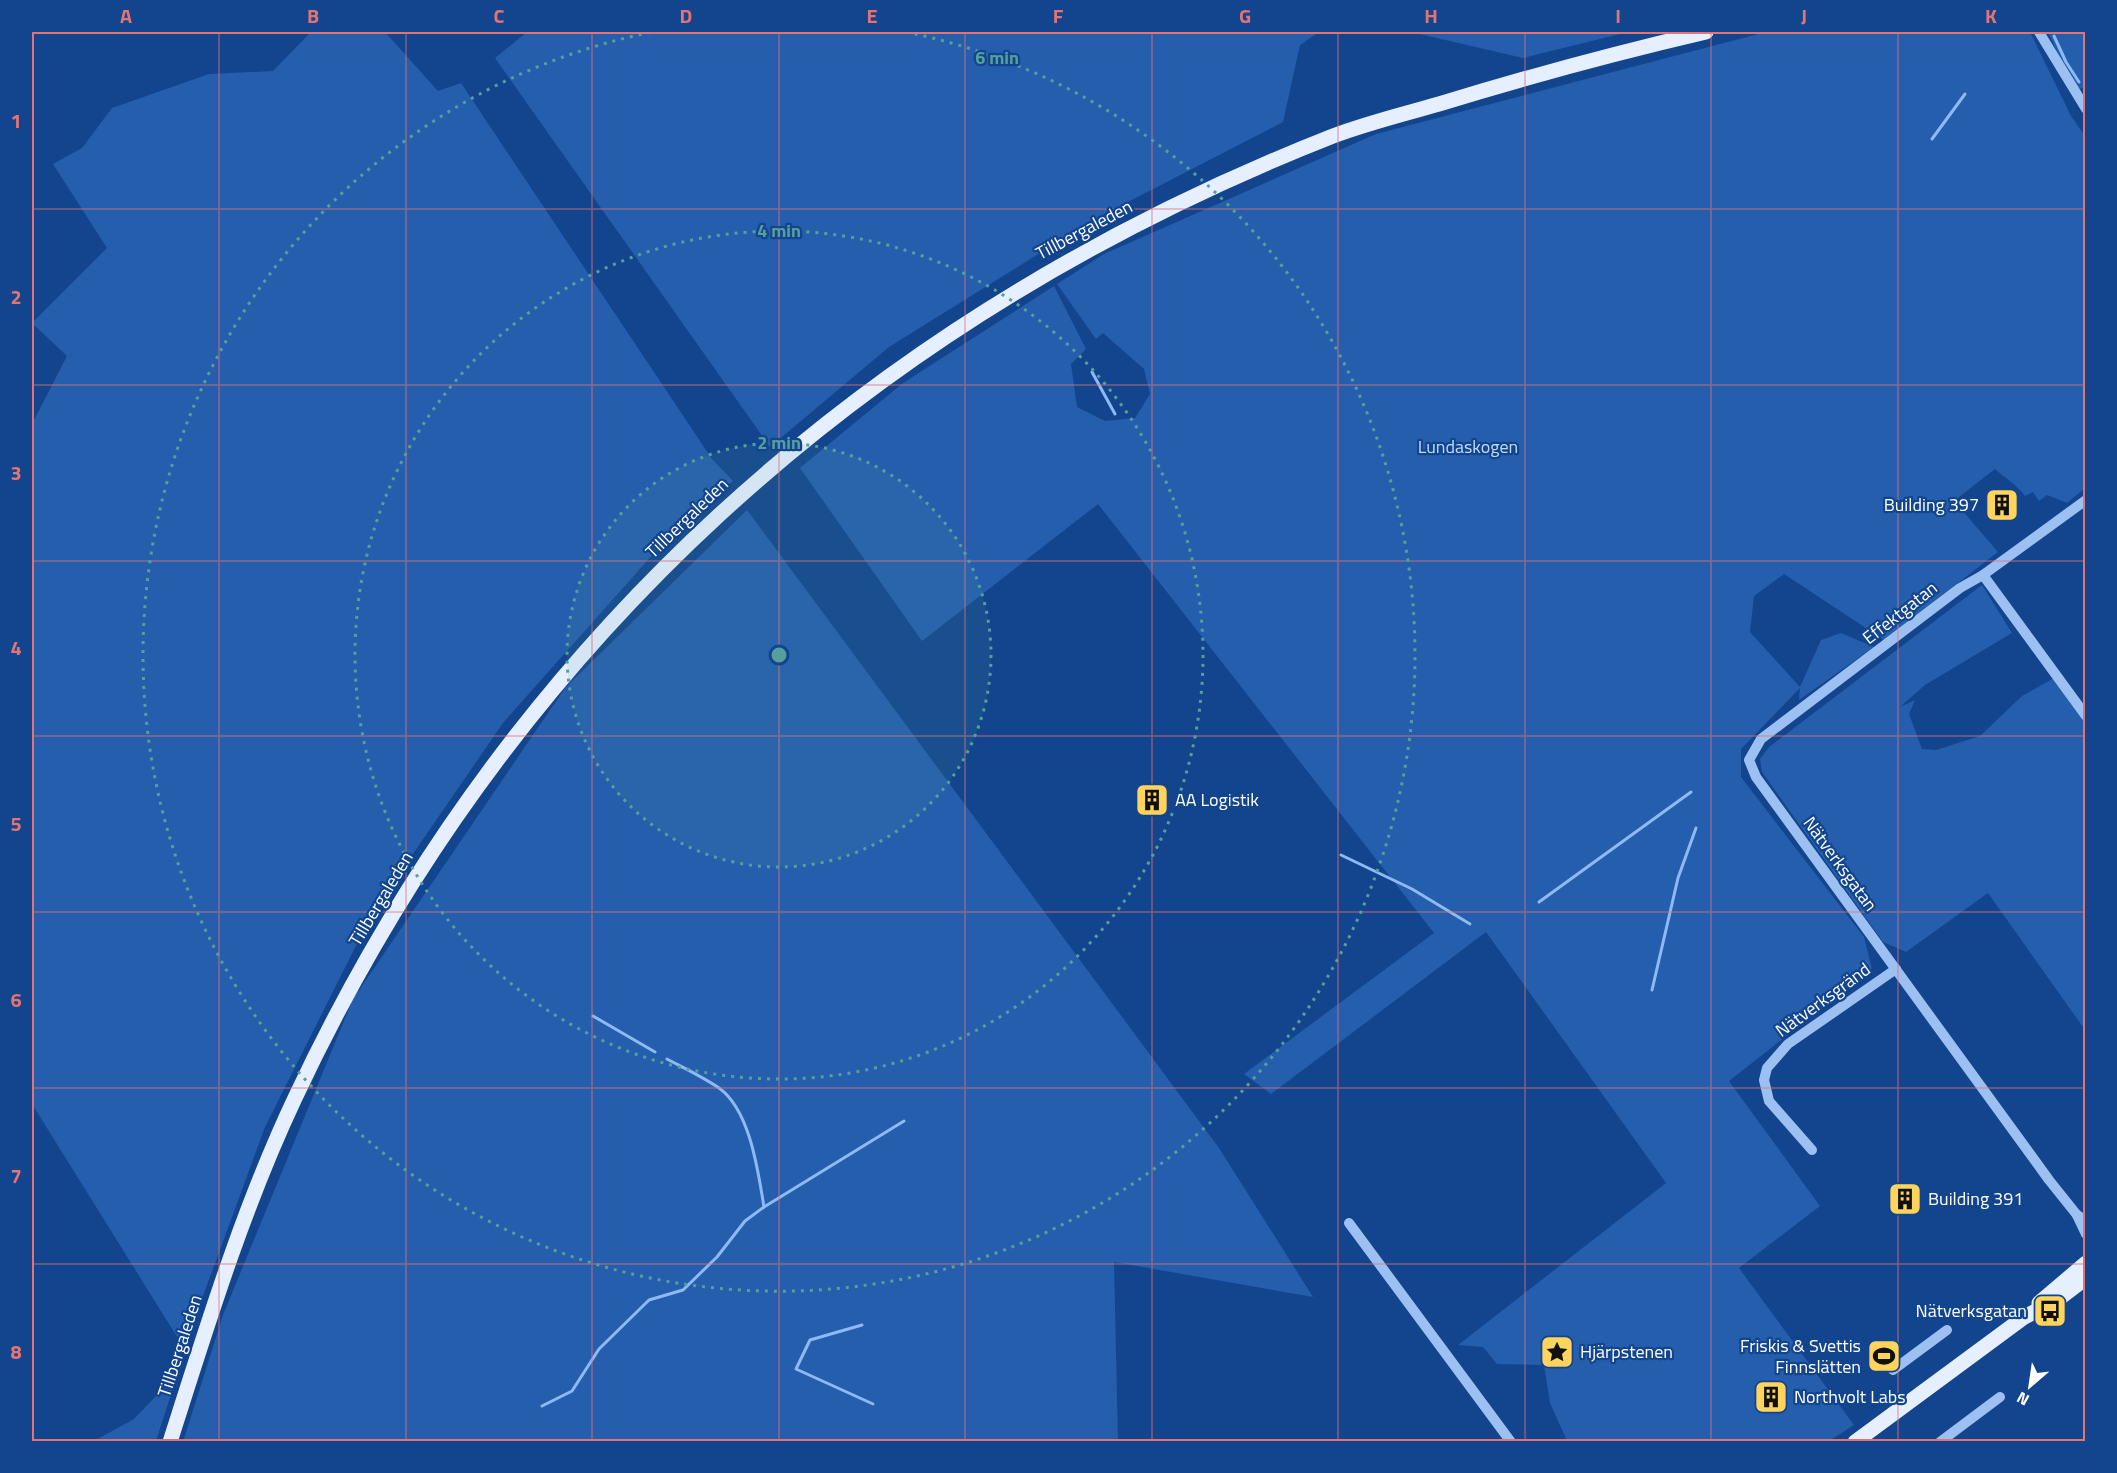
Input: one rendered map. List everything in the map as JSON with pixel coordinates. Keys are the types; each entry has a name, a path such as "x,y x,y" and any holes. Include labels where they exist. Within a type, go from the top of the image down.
{"main road":[{"name":"Tillbergaleden","path":"170,1442 211,1312 280,1131 322,1042 386,927 486,773 569,670 659,572 746,488 866,392 949,333 1042,275 1126,228 1339,134 1549,71 1706,32"},
{"path":"1855,1442 2023,1318 2085,1263"},
{"path":"2023,1318 2061,1297 2085,1278"}],"street":[{"path":"2039,32 2085,109"},
{"name":"Effektgatan","path":"1750,763 1750,754 1761,739 1960,588 1983,575 2085,500"},
{"path":"1983,575 2085,717"},
{"name":"Nätverksgatan","path":"1750,763 1756,777 2081,1218 2085,1234"},
{"name":"Nätverksgränd","path":"1812,1150 1769,1101 1764,1080 1767,1068 1788,1044 1896,969"},
{"path":"1349,1223 1511,1442"},
{"path":"1893,1370 1947,1330"},
{"path":"1940,1442 2000,1397"}],"green space":[{"path":"311,32 385,32 438,91 461,83 712,459 733,481 662,544 503,723 373,912 265,1127 184,1348 32,1104 32,424 67,356 32,323 107,248 53,164 82,148 112,108 209,74 273,71"},
{"path":"527,32 1319,32 1300,45 1283,122 1093,220 889,347 770,447 495,58"},
{"path":"1411,32 1628,32 1523,58"},
{"name":"Lundaskogen","path":"1766,32 2030,32 2071,116 2085,136 2085,488 2067,503 2047,495 2039,501 2033,492 2025,496 1995,469 1954,501 1998,552 1884,640 1784,574 1754,596 1750,632 1800,687 1821,640 1841,633 1874,647 1799,700 1800,688 1741,749 1741,777 1864,937 1872,969 1729,1081 1820,1206 1739,1268 1854,1425 1829,1441 1567,1441 1550,1403 1544,1365 1497,1364 1483,1347 1458,1345 1666,1183 1486,932 1271,1094 1244,1074 1434,933 1098,504 922,641 800,468 903,383 1054,286 1086,349 1071,364 1077,407 1105,421 1135,418 1150,394 1144,369 1103,333 1096,339 1057,284 1104,254 1376,134"},
{"path":"2048,32 2085,32 2085,87 2079,89 2065,69"},
{"path":"747,510 1219,1148 1313,1297 1114,1262 1118,1441 183,1442 223,1315 353,999 565,688"},
{"path":"1982,585 2012,633 1925,685 1900,707 1915,700 1909,714 1922,749 1936,750 1980,736 2022,696 2054,678 2085,722 2085,1030 1988,893 1906,952 1883,942 1762,772 1760,759 1769,747"},
{"path":"178,1373 156,1441 94,1441 134,1419"}],"waterway":[{"path":"2054,36 2066,62 2079,82"},
{"path":"1932,139 1965,94"},
{"path":"1092,372 1115,414"},
{"path":"1539,902 1691,792"},
{"path":"1652,990 1678,878 1696,828"},
{"path":"1341,855 1412,889 1470,924"},
{"path":"593,1016 655,1052"},
{"path":"667,1059 700,1076 730,1098 751,1142 764,1207 904,1121"},
{"path":"542,1406 572,1391 599,1349 649,1300 683,1290 717,1257 745,1221 764,1207"},
{"path":"862,1325 810,1340 796,1369 873,1404"}],"place":[{"name":"Building 397","path":"2002,505"},
{"name":"AA Logistik","path":"1152,800"},
{"name":"Building 391","path":"1905,1199"},
{"name":"Nätverksgatan","path":"2050,1311"},
{"name":"Hjärpstenen","path":"1557,1352"},
{"name":"Friskis & Svettis Finnslätten","path":"1884,1356"},
{"name":"Northvolt Labs","path":"1771,1397"}]}
